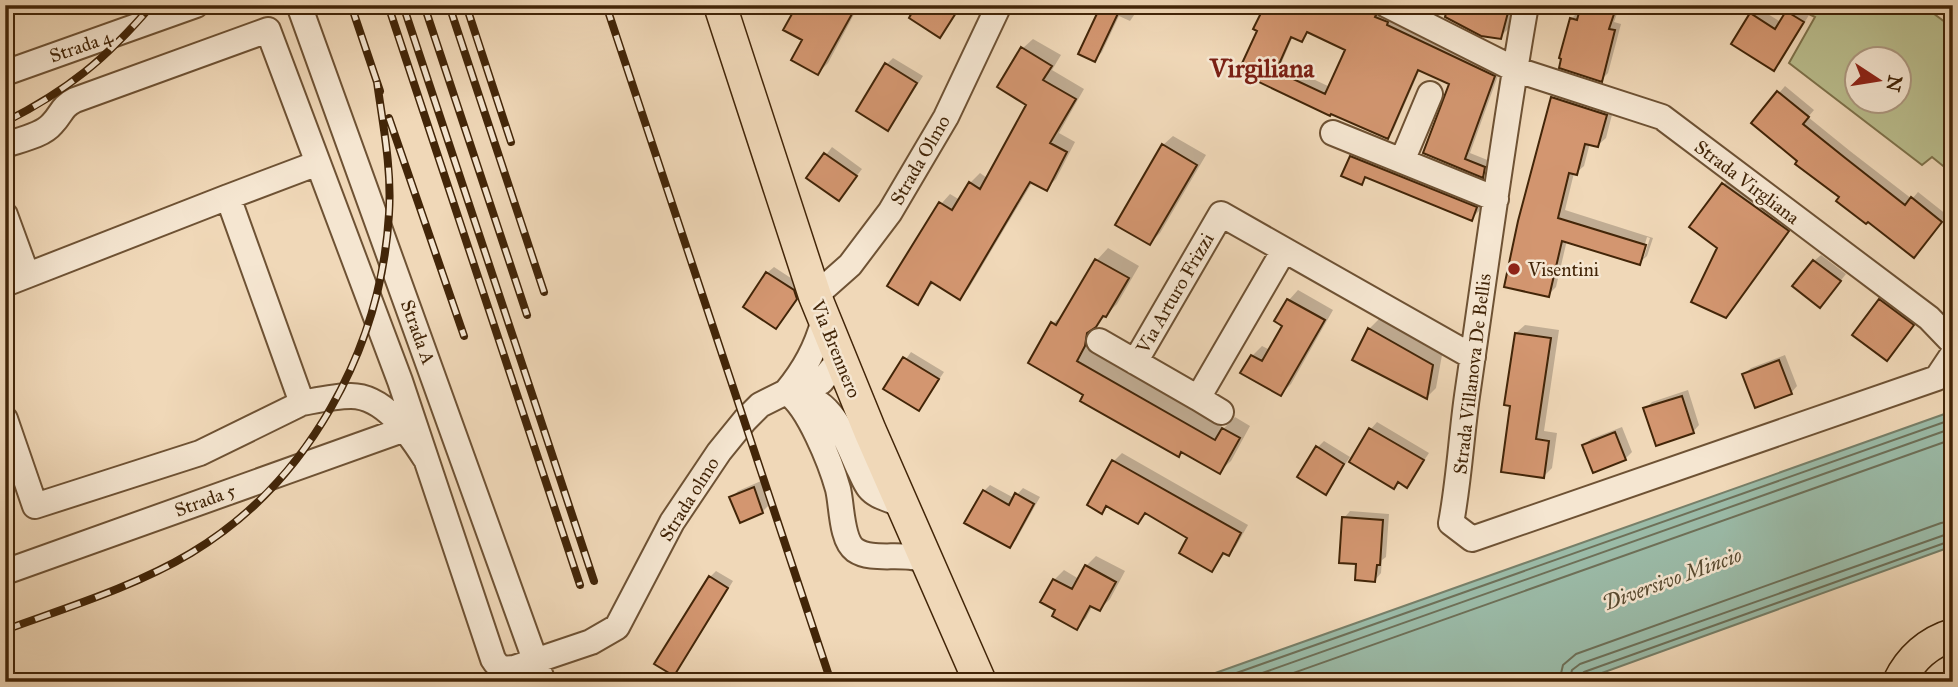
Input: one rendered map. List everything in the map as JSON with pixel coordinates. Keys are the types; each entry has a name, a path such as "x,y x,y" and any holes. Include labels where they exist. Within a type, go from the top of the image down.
{"main road":[{"name":"Via Brennero","path":"720,5 820,308 902,506 980,682"},
{"path":"1899,682 1920,653 1940,639 1953,635"}],"street":[{"name":"Strada 4","path":"5,73 196,5"},
{"name":"Strada A","path":"299,5 539,671"},
{"name":"Strada Olmo","path":"820,308 890,212 946,117 999,5"},
{"name":"Strada Virgliana","path":"1387,5 1514,69 1662,117 1929,318 1953,344"},
{"name":"Strada Villanova De Bellis","path":"1526,5 1514,69 1472,356 1458,486 1451,523 1472,539 1937,378 1953,354"},
{"path":"5,145 44,131 52,125 65,105 75,100 268,30 400,381 497,667 539,671"},
{"path":"1402,161 1430,94"},
{"path":"1333,133 1496,199"},
{"path":"5,215 16,279 318,163"},
{"path":"228,197 302,402"},
{"name":"Via Arturo Frizzi","path":"1135,362 1221,214 1472,356"},
{"path":"1198,398 1284,250"},
{"name":"Strada olmo","path":"786,392 814,351 820,308"},
{"name":"Via Arturo Frizzi","path":"1099,341 1222,412"},
{"name":"Strada olmo","path":"539,671 617,627 673,522 719,452 760,405 786,392 821,382 834,366 838,354"},
{"path":"786,392 802,394 827,407 836,419 867,486 877,495 902,506"},
{"path":"786,392 794,397 806,412 832,471 849,544 857,552 916,556 928,562"},
{"path":"5,419 35,506 200,453 302,402 351,396 367,398 405,429 425,458"},
{"name":"Strada 5","path":"5,572 405,429"}],"shaded area":[{"path":"1791,5 1922,5 1953,28 1953,174 1932,157 1922,165 1858,116 1912,116 1912,46 1842,46 1842,104 1789,63 1815,17"}],"water":[{"name":"Diversivo Mincio","path":"1953,411 1953,546 1577,682 1190,682"}],"building":[{"path":"797,5 857,5 818,75 791,60 802,40 783,30"},
{"path":"916,5 961,5 940,38 909,18"},
{"path":"1101,5 1122,5 1095,62 1078,54"},
{"path":"1265,5 1356,5 1388,22 1387,25 1495,76 1465,159 1485,167 1483,178 1423,153 1449,84 1418,70 1388,139 1331,114 1330,116 1238,72 1257,31 1253,29","holes":["1307,32 1345,50 1325,94 1276,71 1291,37 1302,42"]},
{"path":"1448,5 1510,5 1501,39 1481,36 1445,17"},
{"path":"1581,5 1617,5 1609,29 1615,30 1602,82 1559,68 1559,58 1570,18 1577,20"},
{"path":"1786,11 1804,22 1774,71 1731,44 1750,13 1775,29"},
{"path":"1021,47 1052,66 1043,80 1076,99 1050,143 1067,152 1047,191 1030,182 960,300 931,282 918,305 887,286 939,202 952,210 969,182 980,189 1026,105 997,87"},
{"path":"885,63 917,83 888,131 856,111"},
{"path":"1777,91 1809,117 1803,124 1844,157 1905,205 1911,197 1942,222 1914,258 1836,201 1839,197 1795,164 1797,161 1751,123"},
{"path":"1551,97 1607,115 1598,147 1585,144 1577,175 1569,173 1558,218 1646,245 1640,265 1562,241 1549,297 1504,287 1518,221"},
{"path":"1162,144 1197,165 1150,245 1115,225"},
{"path":"824,153 857,176 839,201 806,178"},
{"path":"1350,156 1477,207 1472,221 1365,177 1362,185 1341,176"},
{"path":"1722,183 1789,231 1726,318 1691,302 1717,248 1689,227"},
{"path":"1095,259 1129,278 1106,317 1103,316 1096,327 1087,333 1085,346 1077,361 1215,440 1222,428 1240,438 1220,474 1181,452 1179,457 1080,401 1083,395 1028,363 1051,322 1056,325"},
{"path":"1813,260 1841,281 1820,308 1792,286"},
{"path":"766,272 794,290 797,299 776,329 743,307"},
{"path":"1287,299 1325,320 1281,396 1240,373 1251,355 1262,361 1282,326 1274,321"},
{"path":"1879,299 1914,325 1887,361 1852,335"},
{"path":"1368,328 1433,365 1427,399 1352,360"},
{"path":"1515,333 1551,338 1536,439 1549,441 1544,478 1501,472 1510,406 1504,405"},
{"path":"903,357 939,379 919,411 883,389"},
{"path":"1779,360 1792,394 1755,408 1742,374"},
{"path":"1682,396 1694,433 1656,446 1643,408"},
{"path":"1369,428 1424,460 1407,488 1398,482 1394,489 1349,462"},
{"path":"1615,432 1626,460 1593,473 1582,445"},
{"path":"1316,446 1344,464 1326,495 1297,477"},
{"path":"1112,460 1241,533 1229,556 1223,553 1212,572 1179,553 1187,538 1145,513 1138,524 1106,506 1102,514 1087,505"},
{"path":"754,487 763,513 740,523 729,497"},
{"path":"983,490 1009,505 1015,493 1034,504 1010,548 964,523"},
{"path":"1342,517 1383,520 1380,565 1377,565 1375,582 1355,580 1356,564 1339,563"},
{"path":"1085,565 1116,582 1100,611 1090,606 1077,630 1052,616 1055,610 1040,602 1053,579 1072,589"},
{"path":"709,576 728,588 674,676 654,664"}],"railway":[{"path":"5,122 48,98 85,72 118,42 152,5"},
{"path":"351,5 380,91"},
{"path":"388,5 580,585"},
{"path":"403,5 594,581"},
{"path":"424,5 527,315"},
{"path":"449,5 544,292"},
{"path":"466,5 511,142"},
{"path":"606,5 831,682"},
{"path":"5,630 124,586 191,553 233,524 270,489 303,451 331,408 354,362 371,314 383,264 389,214 389,181 377,82"},
{"path":"389,118 464,336"}],"place":[{"name":"Visentini","path":"1514,269"}],"district":[{"name":"Virgiliana","path":"1262,68"}]}
